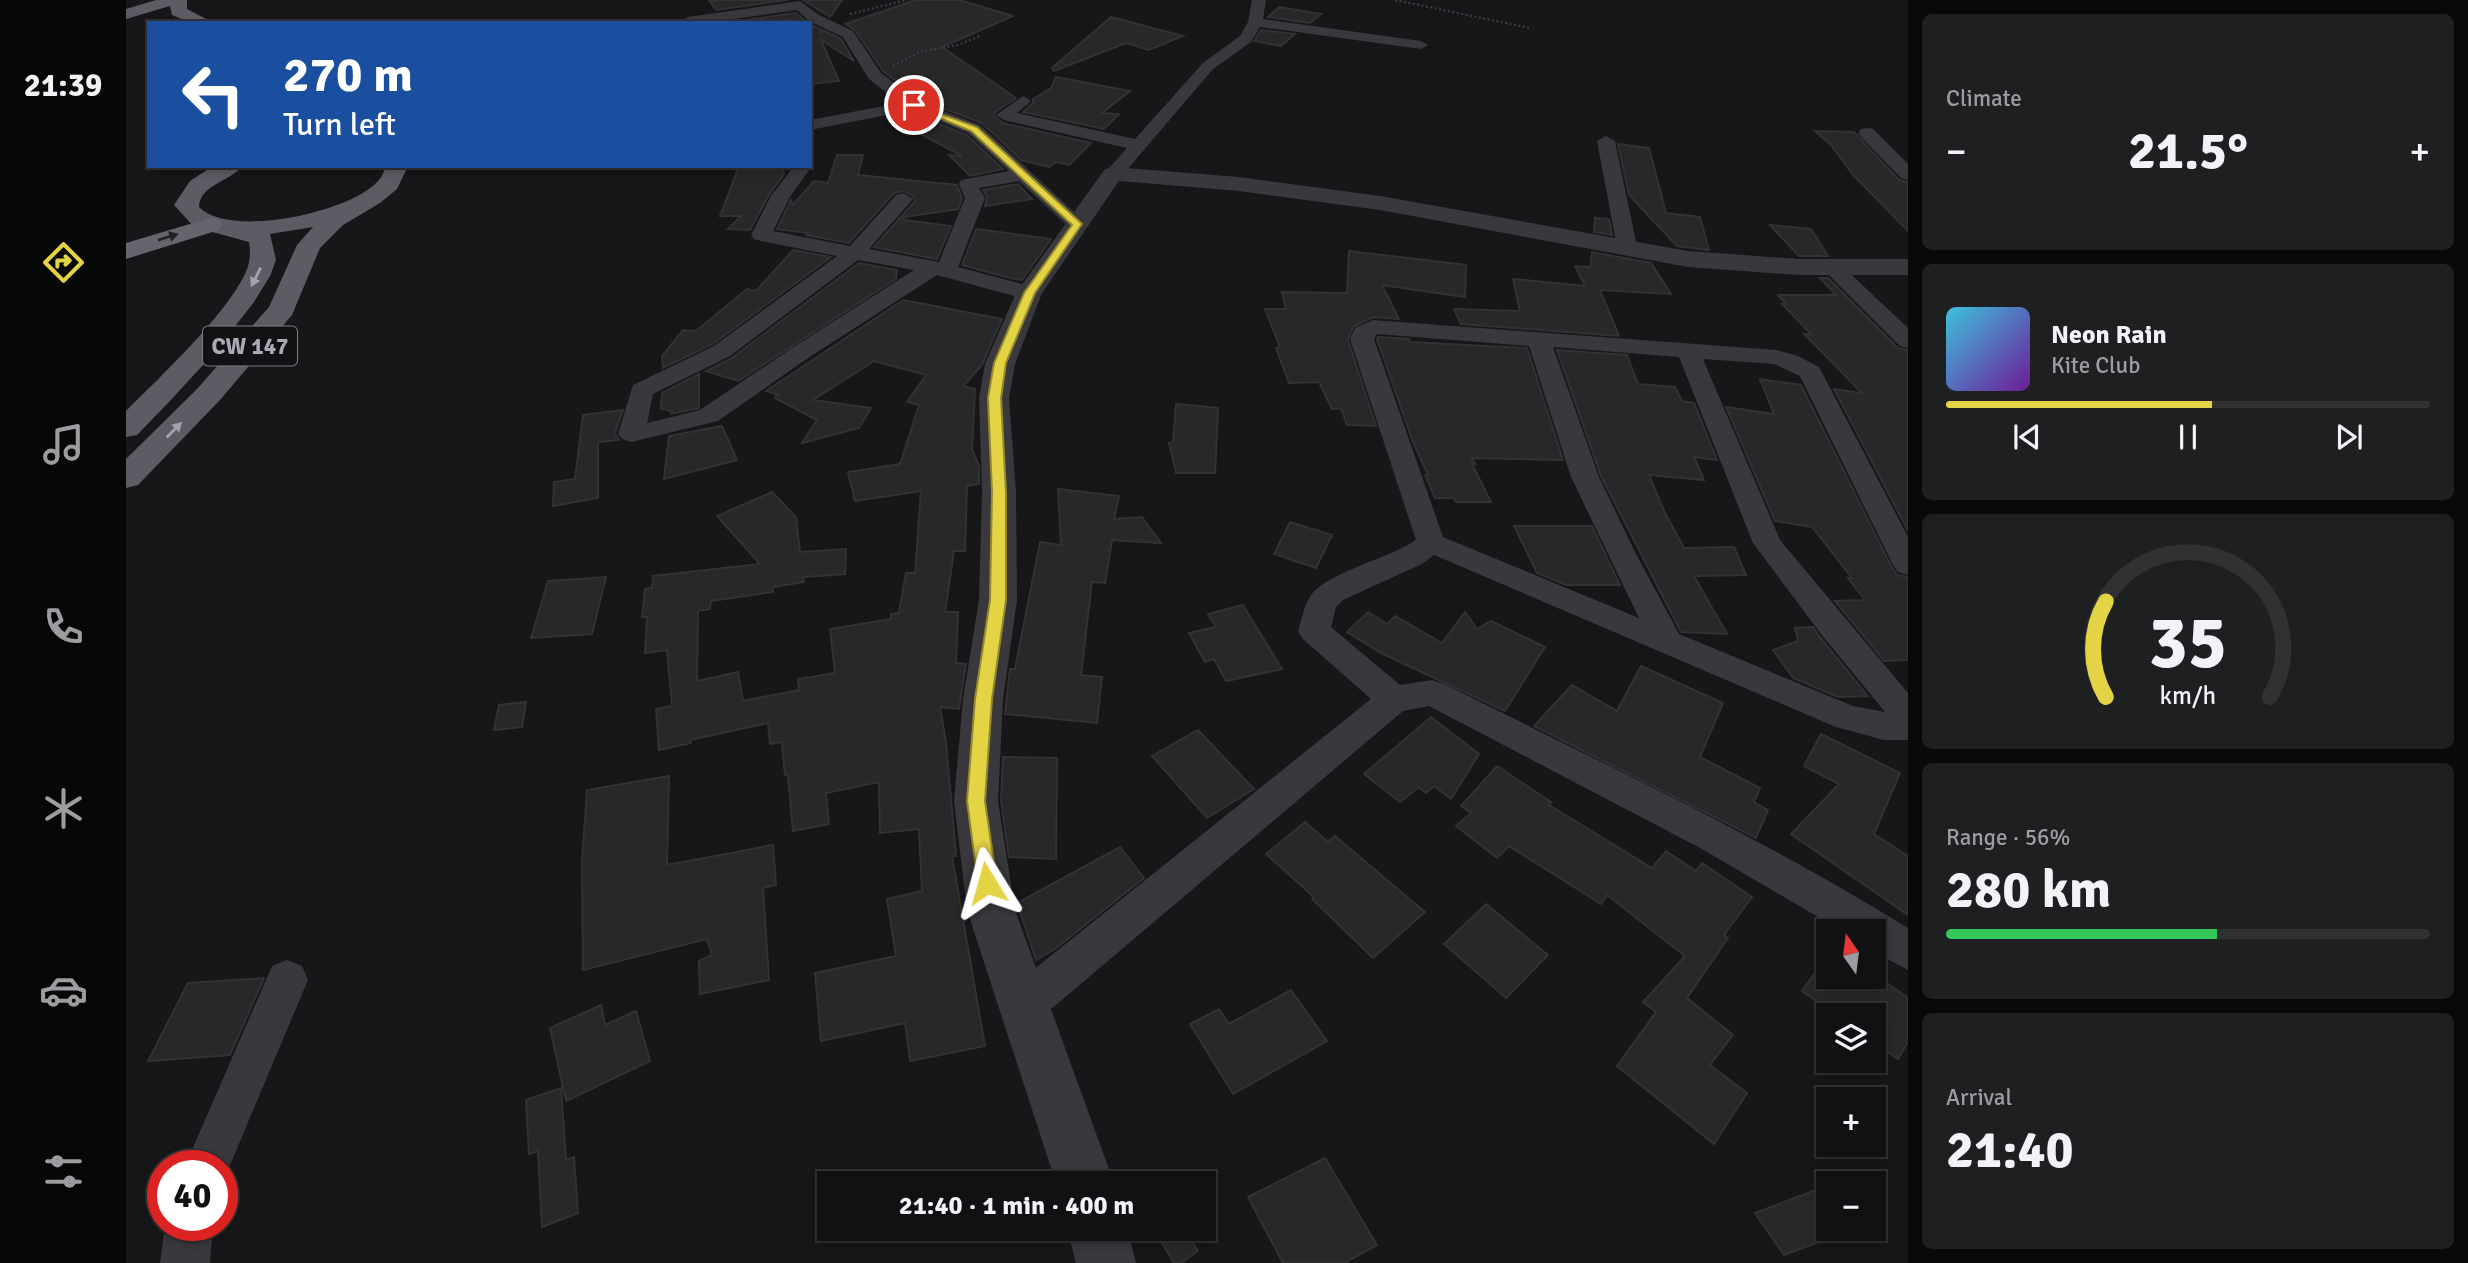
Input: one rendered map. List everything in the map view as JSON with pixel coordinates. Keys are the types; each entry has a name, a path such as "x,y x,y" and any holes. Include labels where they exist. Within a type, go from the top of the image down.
{"highway":[{"path":"126,15 174,0"},
{"path":"179,0 178,11 201,21"},
{"path":"126,15 163,21"},
{"path":"211,225 194,217 186,205 191,192 207,178 227,168"},
{"path":"126,251 211,225 268,228 303,223 356,205 379,193 394,180 397,168"},
{"name":"CW 147","path":"126,478 209,394 282,309 309,245 334,220 356,205"},
{"name":"CW 147","path":"126,428 178,377 249,289 263,262 261,238 211,225"}],"street":[{"path":"1081,1171 991,910 976,801 983,699 998,600 999,492 994,398 1000,363 1029,293 1114,174 1208,66 1246,39 1255,22 1259,0"},
{"path":"688,21 800,5 822,22 848,34 876,76 914,105 974,129 1077,224"},
{"path":"1255,22 1421,45"},
{"path":"1023,101 1004,115 1139,145"},
{"path":"812,125 914,105"},
{"path":"1867,133 1908,174"},
{"path":"1606,141 1627,247"},
{"path":"802,168 781,196 761,235 940,269 1029,293"},
{"path":"903,199 853,253 722,351 642,390 631,433 709,416 797,355 940,269 975,198 968,184 1025,174"},
{"path":"1114,174 1239,184 1380,202 1688,259 1832,267 1908,267"},
{"path":"1832,267 1908,341"},
{"path":"1908,565 1810,372 1790,361 1776,357 1388,327 1373,327 1363,332 1362,339 1431,543 1848,718 1884,726 1908,726"},
{"path":"1538,339 1585,477 1620,552 1668,643"},
{"path":"1688,351 1767,543 1908,716"},
{"path":"1394,699 1314,631 1322,603 1332,592 1412,556 1431,543"},
{"path":"1022,1006 1394,699 1432,693 1738,851 1833,903 1908,951"},
{"path":"215,1150 287,979"},
{"path":"186,1263 188,1241"},
{"path":"1100,1241 1106,1263"}],"path":[{"path":"822,22 906,0"},
{"path":"1395,0 1530,28"},
{"path":"872,71 900,64 919,52 958,45 980,36"}],"building":[{"path":"709,0 788,0 716,10"},
{"path":"803,0 842,0 830,17"},
{"path":"916,0 959,0 1013,16 942,47 1016,98 994,113 1003,123 1091,143 1069,165 1056,162 1049,167 1021,160 982,123 921,100 883,71 855,30 845,24"},
{"path":"1279,7 1321,14 1310,23 1268,17"},
{"path":"796,13 805,21 740,21"},
{"path":"1111,17 1183,36 1149,50 1126,43 1054,71 1052,68"},
{"path":"812,25 822,30 819,33 825,31 841,39 854,61 821,40 839,81 812,84"},
{"path":"1261,30 1295,34 1281,46 1254,41"},
{"path":"1056,77 1130,91 1102,113 1119,114 1104,129 1023,112 1033,103 1033,99 1051,88"},
{"path":"912,113 967,135 1003,169 970,176 949,155 962,156 891,118"},
{"path":"1815,131 1854,132 1899,180 1908,182 1908,231 1853,175 1832,146"},
{"path":"1618,144 1649,148 1666,213 1700,217 1709,250 1677,246 1629,195"},
{"path":"837,155 863,155 858,175 957,185 962,198 958,209 904,217 904,220 951,226 937,259 874,247 915,201 914,197 904,191 894,193 849,243 777,229 791,200 793,205 814,181 828,183"},
{"path":"738,168 782,168 784,174 750,230 728,229 741,216 720,216"},
{"path":"1018,184 1032,199 985,206 987,197 983,190"},
{"path":"1595,218 1609,219 1612,235 1594,232"},
{"path":"1770,225 1811,229 1828,256 1799,256"},
{"path":"976,229 1051,239 1022,280 1014,279 962,265"},
{"path":"793,250 831,257 713,344 663,368 662,356 683,330 696,331 747,289 756,291"},
{"path":"1349,251 1466,265 1465,297 1382,285 1399,319 1373,317 1353,327 1348,340 1376,426 1347,425 1341,408 1332,409 1319,382 1289,383 1276,348 1280,347 1265,309 1286,309 1282,292 1347,293"},
{"path":"1592,252 1651,263 1671,294 1600,290 1619,336 1461,324 1454,309 1520,311 1513,279 1585,286 1575,266 1590,267"},
{"path":"859,263 897,270 896,279 738,381 706,371 732,358"},
{"path":"1820,278 1828,278 1898,348 1908,350 1908,531 1834,389 1862,393 1804,334 1811,334 1782,304 1786,304 1778,295 1836,295"},
{"path":"903,300 1002,319 982,365 963,386 975,389 972,449 979,466 979,484 967,486 965,551 954,551 945,612 958,612 956,663 966,664 959,709 940,707 946,742 956,856 952,856 985,1046 910,1061 905,1023 821,1041 815,973 896,956 887,899 922,891 919,829 880,833 879,782 826,793 829,824 793,831 782,742 770,744 768,723 690,740 691,743 659,750 656,709 672,706 667,650 645,653 647,617 642,617 645,589 652,588 653,576 760,564 717,516 772,492 796,517 800,552 846,549 845,574 803,577 804,582 773,587 773,592 711,601 710,609 698,611 697,681 738,672 743,701 799,690 798,679 835,673 830,629 891,619 891,614 899,613 906,573 915,573 921,491 855,501 848,472 900,464 919,405 907,402 926,375 874,361 813,400 871,408 859,428 802,443 817,420 775,398 776,395 780,396 766,391"},
{"path":"1378,337 1409,339 1410,342 1527,348 1563,460 1472,458 1475,464 1472,464 1491,502 1456,502 1454,498 1435,498"},
{"path":"1557,350 1627,355 1638,384 1675,387 1682,401 1694,403 1717,460 1694,457 1704,480 1649,475 1684,548 1734,547 1746,575 1694,576 1727,634 1681,632 1601,476"},
{"path":"699,374 699,408 671,414 672,411 661,409 662,393"},
{"path":"1760,379 1801,385 1891,566 1897,575 1908,577 1908,660 1884,661 1835,601 1865,600 1848,578 1852,578 1812,527 1775,521 1726,407 1774,414"},
{"path":"1176,404 1218,408 1215,473 1176,473 1169,443 1173,442"},
{"path":"623,410 615,433 619,440 598,442 598,498 553,506 554,482 575,479 583,415"},
{"path":"722,426 737,460 664,479 669,436"},
{"path":"1058,489 1119,496 1114,519 1142,517 1161,543 1112,540 1105,583 1092,582 1081,675 1102,677 1097,723 1005,714 1010,669 1015,669 1040,542 1061,545"},
{"path":"1290,522 1332,535 1316,568 1274,554"},
{"path":"1514,526 1592,526 1620,585 1566,585 1537,573"},
{"path":"606,577 592,634 531,638 548,581"},
{"path":"1243,605 1282,669 1226,681 1214,659 1205,662 1189,633 1216,627 1208,614"},
{"path":"1368,612 1387,624 1395,616 1442,643 1465,612 1477,629 1491,621 1545,647 1505,711 1383,654 1347,632"},
{"path":"1813,627 1868,696 1838,697 1793,678 1773,650 1798,641 1795,628"},
{"path":"1641,666 1723,703 1700,757 1760,788 1754,802 1768,810 1756,838 1534,726 1572,685 1617,711"},
{"path":"526,702 522,727 494,730 499,705"},
{"path":"1431,717 1479,754 1451,799 1434,786 1426,793 1419,787 1400,802 1364,774"},
{"path":"1198,730 1254,789 1207,818 1152,756"},
{"path":"1821,734 1900,773 1874,834 1908,856 1908,915 1791,834 1839,784 1804,766"},
{"path":"1003,757 1057,758 1056,859 1009,857 1001,801"},
{"path":"1497,766 1551,802 1549,805 1652,868 1666,851 1696,871 1702,863 1752,897 1724,935 1728,938 1687,998 1733,1035 1710,1065 1747,1093 1714,1144 1617,1066 1656,1012 1643,1002 1685,956 1607,895 1601,904 1509,846 1497,858 1456,826 1471,813 1461,806"},
{"path":"669,776 667,865 773,845 776,885 763,888 769,980 700,994 699,961 712,955 707,939 583,970 582,861 587,790"},
{"path":"1305,822 1328,842 1335,836 1425,912 1373,958 1312,899 1314,897 1266,854"},
{"path":"1120,847 1144,878 1055,949 1036,960 1017,903"},
{"path":"1486,904 1548,955 1506,998 1444,944"},
{"path":"1816,971 1816,989 1886,989 1886,982 1908,998 1908,1042 1898,1059 1886,1050 1886,1003 1819,1003 1802,991"},
{"path":"264,978 230,1055 148,1061 188,983"},
{"path":"1291,990 1327,1041 1233,1094 1190,1024 1219,1009 1229,1024"},
{"path":"601,1005 605,1025 636,1011 650,1061 566,1101 550,1028"},
{"path":"561,1088 566,1160 574,1157 578,1213 542,1227 538,1151 529,1154 526,1100"},
{"path":"1325,1158 1377,1245 1344,1263 1283,1263 1248,1197"},
{"path":"1816,1190 1816,1241 1821,1241 1784,1255 1755,1213"},
{"path":"1161,1241 1192,1241 1198,1251 1181,1263 1174,1263"}],"route":[{"path":"914,105 974,129 1077,224 1029,293 1000,363 994,398 999,492 998,600 983,699 976,801 987,883"}]}
